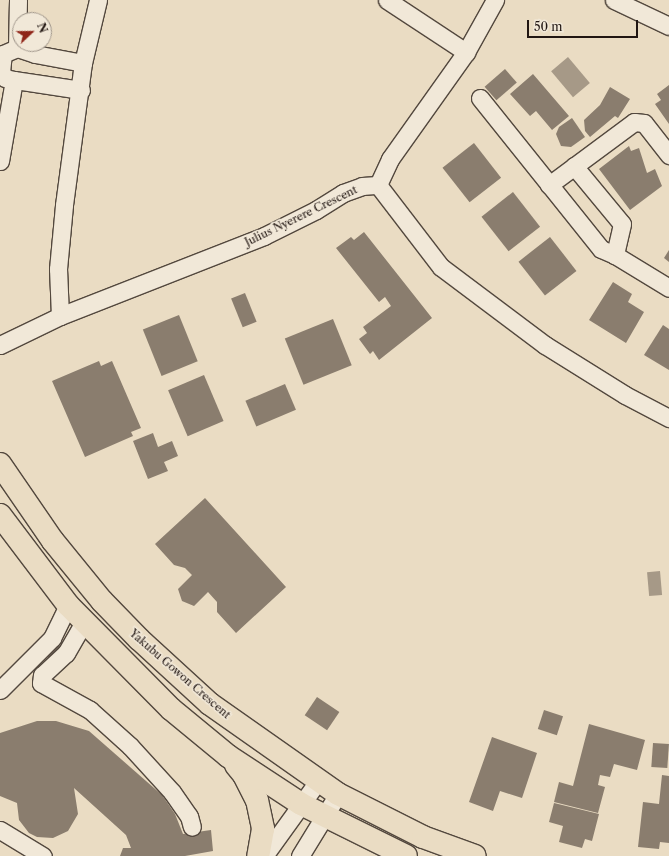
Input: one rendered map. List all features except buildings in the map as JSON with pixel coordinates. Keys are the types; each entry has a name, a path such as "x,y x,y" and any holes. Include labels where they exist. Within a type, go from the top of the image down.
{"main road":[{"name":"Yakubu Gowon Crescent","path":"0,464 53,541 102,601 139,639 210,704 338,794 423,836 476,856"},
{"path":"0,515 68,605 171,709 228,756 301,804 324,818 406,856"},
{"path":"228,756 244,775 257,800 263,829 258,856"}],"street":[{"path":"18,0 18,12"},
{"path":"60,316 58,268 62,219 81,90 83,63 98,0"},
{"path":"387,0 466,52"},
{"path":"495,0 466,52 390,159 378,185 441,267 545,345 625,395 669,418"},
{"path":"614,0 669,26"},
{"path":"12,50 4,54 1,72 5,78 81,90"},
{"path":"28,52 83,63"},
{"path":"0,160 14,80"},
{"path":"480,98 601,249 615,255 669,288"},
{"path":"549,185 634,122 644,123 669,155"},
{"path":"574,166 622,224 615,255"},
{"name":"Julius Nyerere Crescent","path":"0,345 60,316 264,236 316,210 343,193 362,186 378,185"},
{"path":"0,690 52,638 68,605"},
{"path":"84,622 66,653 42,675 41,683 90,710 130,746 172,792 189,816 192,826"},
{"path":"264,856 318,781"},
{"path":"300,856 338,794"},
{"path":"0,830 43,856"}],"shaded area":[{"path":"568,57 590,83 573,97 551,71"},
{"path":"660,571 662,595 649,596 647,572"}]}
